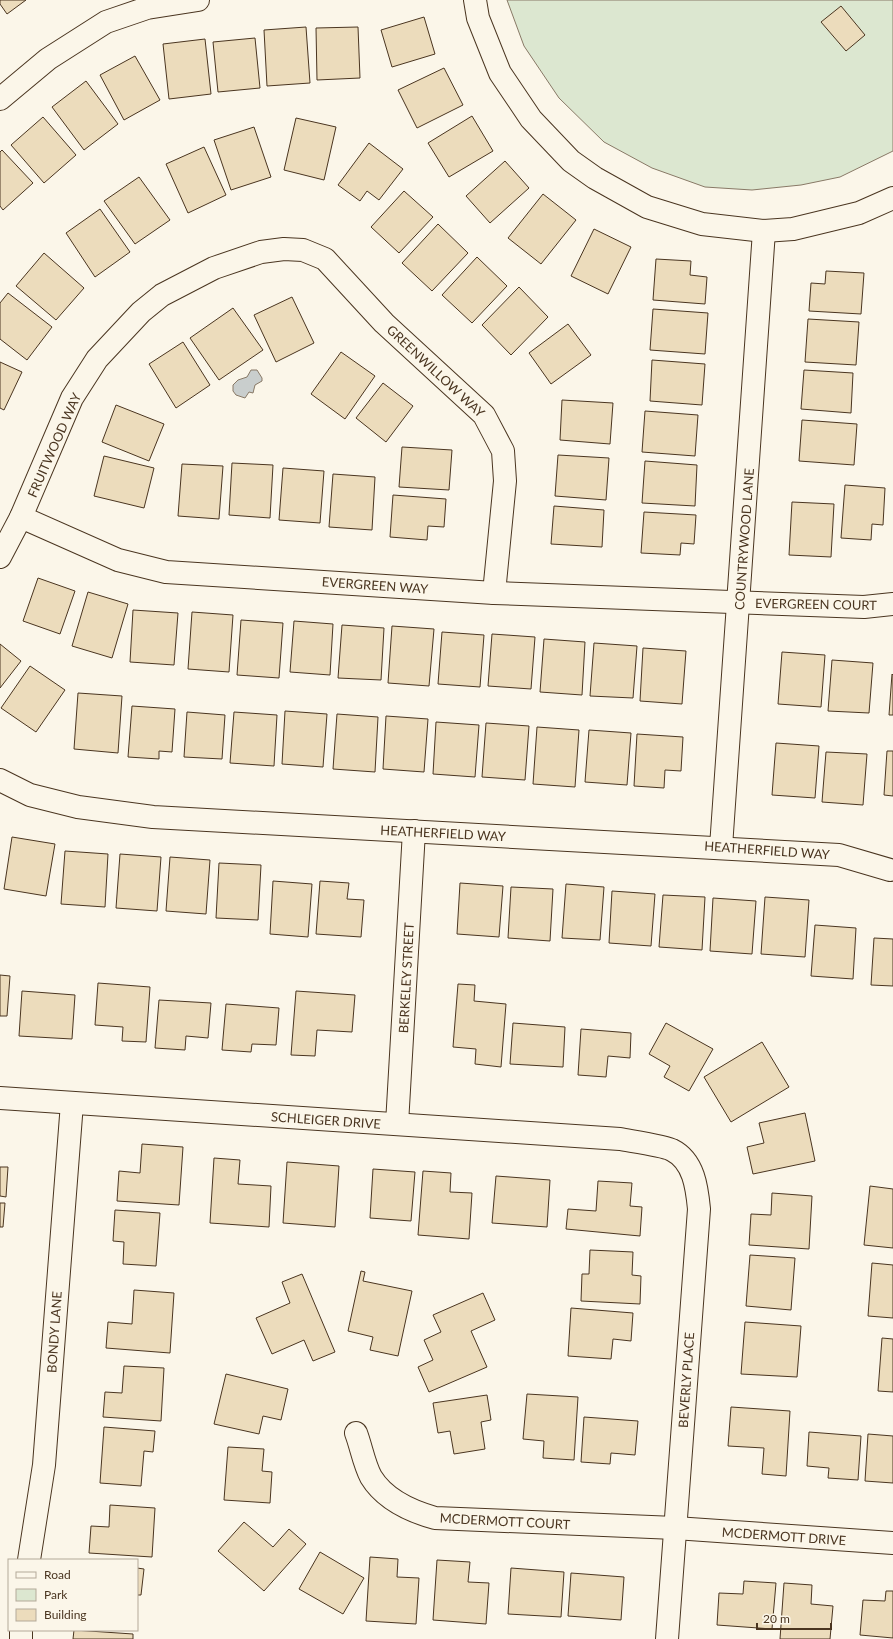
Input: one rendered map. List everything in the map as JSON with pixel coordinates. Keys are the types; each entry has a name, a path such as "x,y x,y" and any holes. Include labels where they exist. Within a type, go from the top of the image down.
{"street":[{"path":"0,99 48,59 106,22 147,8 198,0"},
{"path":"475,0 478,18 500,73 530,119 571,161 595,178 648,207 702,224 764,231 793,229 859,213 893,198"},
{"name":"COUNTRYWOOD LANE","path":"721,847 740,603 764,231"},
{"name":"FRUITWOOD WAY","path":"0,557 21,517 72,398 97,359 141,312 162,295 214,268 260,252 284,249"},
{"name":"GREENWILLOW WAY","path":"284,249 303,250 325,259 384,323 484,415 503,451 505,481 494,593"},
{"name":"EVERGREEN WAY","path":"21,517 118,560 166,572 494,593 740,603"},
{"name":"EVERGREEN COURT","path":"740,603 864,607 893,604"},
{"name":"HEATHERFIELD WAY","path":"0,780 30,795 78,807 138,815 721,847 839,855 890,870"},
{"name":"BERKELEY STREET","path":"397,1124 414,831"},
{"name":"SCHLEIGER DRIVE","path":"0,1098 620,1139 652,1146"},
{"name":"BONDY LANE","path":"29,1559 44,1465 72,1103"},
{"name":"BEVERLY PLACE","path":"652,1146 672,1149 687,1163 697,1185 699,1209 667,1639"},
{"name":"MCDERMOTT COURT","path":"356,1433 371,1476 389,1497 411,1511 435,1518 675,1528"},
{"name":"MCDERMOTT DRIVE","path":"675,1528 893,1544"}],"green space":[{"path":"507,0 893,0 893,151 840,177 801,185 752,190 705,187 652,168 604,142 559,98 524,46"}],"shaded area":[{"path":"251,370 257,370 262,378 262,381 255,385 253,393 249,392 245,398 236,395 233,391 233,385 238,380 247,377"}],"building":[{"path":"0,0 26,0 7,14 0,4"},
{"path":"841,6 865,35 846,51 821,22"},
{"path":"424,17 435,54 392,67 381,30"},
{"path":"306,27 310,83 267,86 264,30"},
{"path":"358,27 360,78 317,80 316,28"},
{"path":"255,38 260,88 218,92 213,42"},
{"path":"205,39 211,94 169,99 163,44"},
{"path":"135,56 160,100 124,120 100,75"},
{"path":"444,68 463,105 417,128 398,90"},
{"path":"86,81 118,124 84,150 52,107"},
{"path":"472,116 493,151 449,177 428,143"},
{"path":"43,117 76,155 44,183 11,145"},
{"path":"296,118 336,127 324,180 284,170"},
{"path":"254,127 271,177 231,190 214,140"},
{"path":"369,143 403,169 379,200 367,191 360,201 338,185"},
{"path":"204,147 226,195 188,213 166,164"},
{"path":"2,150 33,183 3,210 0,206 0,152"},
{"path":"505,161 529,188 490,223 466,196"},
{"path":"139,177 170,220 135,244 104,201"},
{"path":"404,191 433,217 399,253 371,227"},
{"path":"543,194 576,220 541,264 508,238"},
{"path":"100,209 130,252 95,277 66,233"},
{"path":"438,224 468,253 432,291 402,263"},
{"path":"594,229 631,247 608,294 571,276"},
{"path":"44,253 84,288 56,320 16,286"},
{"path":"477,257 507,286 472,323 442,295"},
{"path":"656,259 691,261 690,275 707,277 705,304 653,300"},
{"path":"826,271 864,273 861,314 809,311 811,283 825,284"},
{"path":"519,287 548,317 511,355 482,325"},
{"path":"8,293 52,327 27,360 0,339 0,303"},
{"path":"292,297 314,343 276,362 254,315"},
{"path":"233,308 263,350 219,380 190,338"},
{"path":"653,309 708,313 705,354 650,350"},
{"path":"808,319 859,322 856,365 805,362"},
{"path":"568,324 591,355 551,384 529,353"},
{"path":"183,342 210,385 176,408 149,364"},
{"path":"341,352 375,376 345,419 311,394"},
{"path":"652,360 705,364 702,405 650,401"},
{"path":"0,362 22,372 4,410 0,408"},
{"path":"804,370 853,373 851,413 801,409"},
{"path":"383,383 413,406 386,442 356,418"},
{"path":"562,400 613,403 610,444 560,440"},
{"path":"116,405 164,424 149,461 102,442"},
{"path":"645,411 698,415 695,456 642,452"},
{"path":"802,420 857,424 854,465 799,461"},
{"path":"402,447 452,450 449,490 399,487"},
{"path":"558,455 609,458 606,500 555,496"},
{"path":"104,456 154,468 144,508 94,496"},
{"path":"645,461 697,465 695,506 642,503"},
{"path":"232,463 273,465 270,518 229,515"},
{"path":"182,464 223,466 219,519 178,516"},
{"path":"283,468 324,471 320,523 279,520"},
{"path":"333,474 375,477 372,530 329,527"},
{"path":"845,485 885,488 883,525 872,524 871,540 841,538"},
{"path":"393,495 446,499 444,527 428,526 427,540 390,537"},
{"path":"792,502 834,504 831,557 789,555"},
{"path":"554,506 604,510 602,547 551,544"},
{"path":"644,512 696,515 694,544 681,543 680,555 641,553"},
{"path":"38,578 75,591 60,634 23,621"},
{"path":"88,592 128,604 112,658 72,646"},
{"path":"133,610 178,613 174,665 130,662"},
{"path":"192,612 233,615 229,672 188,669"},
{"path":"241,620 283,623 279,678 237,675"},
{"path":"294,621 333,624 330,675 290,672"},
{"path":"342,625 384,628 381,680 338,678"},
{"path":"392,626 434,629 429,686 388,683"},
{"path":"442,632 484,635 480,687 438,684"},
{"path":"492,634 535,637 531,689 488,686"},
{"path":"544,639 585,642 582,695 540,692"},
{"path":"594,643 637,646 633,698 590,696"},
{"path":"0,644 21,661 0,688"},
{"path":"643,648 686,651 682,704 640,701"},
{"path":"782,652 825,655 821,707 778,704"},
{"path":"832,660 873,663 869,713 828,711"},
{"path":"30,666 65,690 36,732 1,708"},
{"path":"892,674 893,715 889,715"},
{"path":"78,693 122,696 118,753 74,749"},
{"path":"132,706 175,709 172,752 159,751 159,759 128,757"},
{"path":"285,711 327,714 323,767 282,764"},
{"path":"187,712 225,715 222,759 184,757"},
{"path":"234,712 277,715 274,766 230,763"},
{"path":"337,714 378,717 375,772 333,769"},
{"path":"386,716 428,719 424,772 383,769"},
{"path":"436,722 479,725 475,777 433,774"},
{"path":"486,723 529,726 525,780 482,777"},
{"path":"537,727 579,730 575,787 533,784"},
{"path":"589,730 631,733 627,785 585,782"},
{"path":"637,734 683,737 681,771 665,770 664,788 634,786"},
{"path":"776,743 819,746 815,798 772,795"},
{"path":"887,751 893,751 893,796 884,795"},
{"path":"826,752 867,754 863,805 822,802"},
{"path":"12,837 55,844 46,896 4,889"},
{"path":"65,851 108,854 105,907 61,904"},
{"path":"120,854 161,857 157,911 116,908"},
{"path":"170,857 210,860 206,914 166,911"},
{"path":"219,863 261,865 258,920 216,918"},
{"path":"273,881 312,884 308,937 270,934"},
{"path":"320,881 349,883 347,899 364,900 361,937 316,934"},
{"path":"460,883 503,886 499,937 457,934"},
{"path":"566,884 604,887 600,940 562,938"},
{"path":"511,887 553,889 550,941 508,938"},
{"path":"612,891 655,894 651,946 609,943"},
{"path":"663,895 705,897 702,950 659,947"},
{"path":"765,897 809,900 805,957 761,954"},
{"path":"713,898 756,901 752,954 710,951"},
{"path":"815,925 856,928 853,979 811,976"},
{"path":"874,938 893,939 893,986 871,985"},
{"path":"0,975 10,976 7,1016 0,1016"},
{"path":"98,983 150,987 146,1042 122,1041 123,1027 95,1025"},
{"path":"458,984 475,985 474,1001 506,1004 501,1067 475,1064 476,1049 453,1047"},
{"path":"22,991 75,995 72,1039 19,1036"},
{"path":"296,991 355,995 352,1032 317,1030 315,1056 291,1055"},
{"path":"159,1000 211,1003 208,1038 186,1036 185,1050 155,1048"},
{"path":"226,1004 279,1008 276,1045 252,1044 251,1052 222,1050"},
{"path":"513,1023 565,1027 563,1067 510,1064"},
{"path":"666,1023 713,1049 689,1091 664,1077 670,1066 649,1054"},
{"path":"581,1029 631,1033 630,1058 608,1056 606,1077 578,1075"},
{"path":"762,1042 789,1087 731,1122 704,1077"},
{"path":"805,1113 815,1161 753,1174 747,1147 764,1143 759,1123"},
{"path":"142,1144 183,1147 179,1205 117,1201 119,1171 140,1173"},
{"path":"214,1158 240,1160 238,1184 271,1186 269,1227 210,1223"},
{"path":"287,1162 339,1166 335,1227 283,1223"},
{"path":"0,1167 8,1167 6,1197 0,1196"},
{"path":"373,1169 415,1172 411,1221 370,1218"},
{"path":"423,1171 451,1173 450,1192 472,1193 469,1239 418,1235"},
{"path":"496,1176 550,1180 547,1227 492,1223"},
{"path":"598,1181 632,1183 630,1206 642,1207 640,1236 566,1229 568,1209 596,1211"},
{"path":"870,1186 893,1189 893,1248 864,1245"},
{"path":"772,1193 812,1196 809,1249 749,1245 751,1214 771,1215"},
{"path":"0,1203 5,1203 3,1227 0,1227"},
{"path":"115,1210 160,1213 156,1266 123,1264 124,1242 113,1241"},
{"path":"590,1250 633,1252 632,1275 641,1276 640,1304 581,1301 582,1274 589,1274"},
{"path":"750,1255 795,1258 791,1310 746,1306"},
{"path":"872,1263 893,1265 893,1318 868,1316"},
{"path":"361,1271 365,1272 363,1281 412,1291 398,1356 370,1350 373,1337 348,1331"},
{"path":"302,1274 335,1352 313,1361 304,1340 272,1354 256,1318 290,1303 282,1282"},
{"path":"134,1290 174,1293 170,1353 106,1348 108,1322 132,1324"},
{"path":"483,1293 495,1320 471,1331 487,1367 429,1392 418,1367 433,1360 424,1340 441,1332 433,1315"},
{"path":"571,1308 633,1313 631,1341 613,1339 611,1359 568,1356"},
{"path":"745,1322 801,1326 797,1377 741,1374"},
{"path":"882,1338 893,1339 893,1392 878,1391"},
{"path":"124,1366 164,1368 161,1421 103,1417 105,1392 122,1393"},
{"path":"226,1374 288,1389 281,1420 263,1416 259,1434 214,1424"},
{"path":"527,1394 578,1397 574,1460 543,1458 544,1441 523,1439"},
{"path":"487,1395 491,1420 481,1422 485,1449 454,1454 450,1431 438,1433 433,1403"},
{"path":"731,1407 790,1411 786,1476 762,1474 764,1448 728,1446"},
{"path":"584,1417 638,1421 635,1455 611,1453 610,1464 581,1462"},
{"path":"104,1427 155,1431 153,1452 144,1451 141,1486 100,1483"},
{"path":"809,1432 861,1436 858,1480 828,1478 829,1468 807,1466"},
{"path":"868,1434 893,1436 893,1483 865,1481"},
{"path":"228,1447 264,1449 262,1471 272,1472 270,1503 224,1500"},
{"path":"110,1505 155,1508 152,1557 89,1553 91,1526 109,1527"},
{"path":"244,1522 273,1547 289,1529 306,1544 264,1591 218,1551"},
{"path":"320,1552 364,1578 343,1614 299,1589"},
{"path":"370,1557 398,1559 397,1577 419,1578 416,1624 366,1621"},
{"path":"437,1560 470,1562 468,1582 489,1583 486,1624 433,1620"},
{"path":"138,1568 144,1569 141,1595 138,1595"},
{"path":"511,1568 564,1572 561,1617 508,1614"},
{"path":"571,1573 624,1577 621,1620 568,1616"},
{"path":"744,1581 776,1583 772,1629 717,1625 719,1593 743,1594"},
{"path":"784,1583 812,1585 811,1604 833,1606 830,1639 780,1639"},
{"path":"886,1591 893,1591 893,1638 860,1635 863,1600 885,1601"},
{"path":"74,1631 133,1634 133,1639 73,1639"}]}
